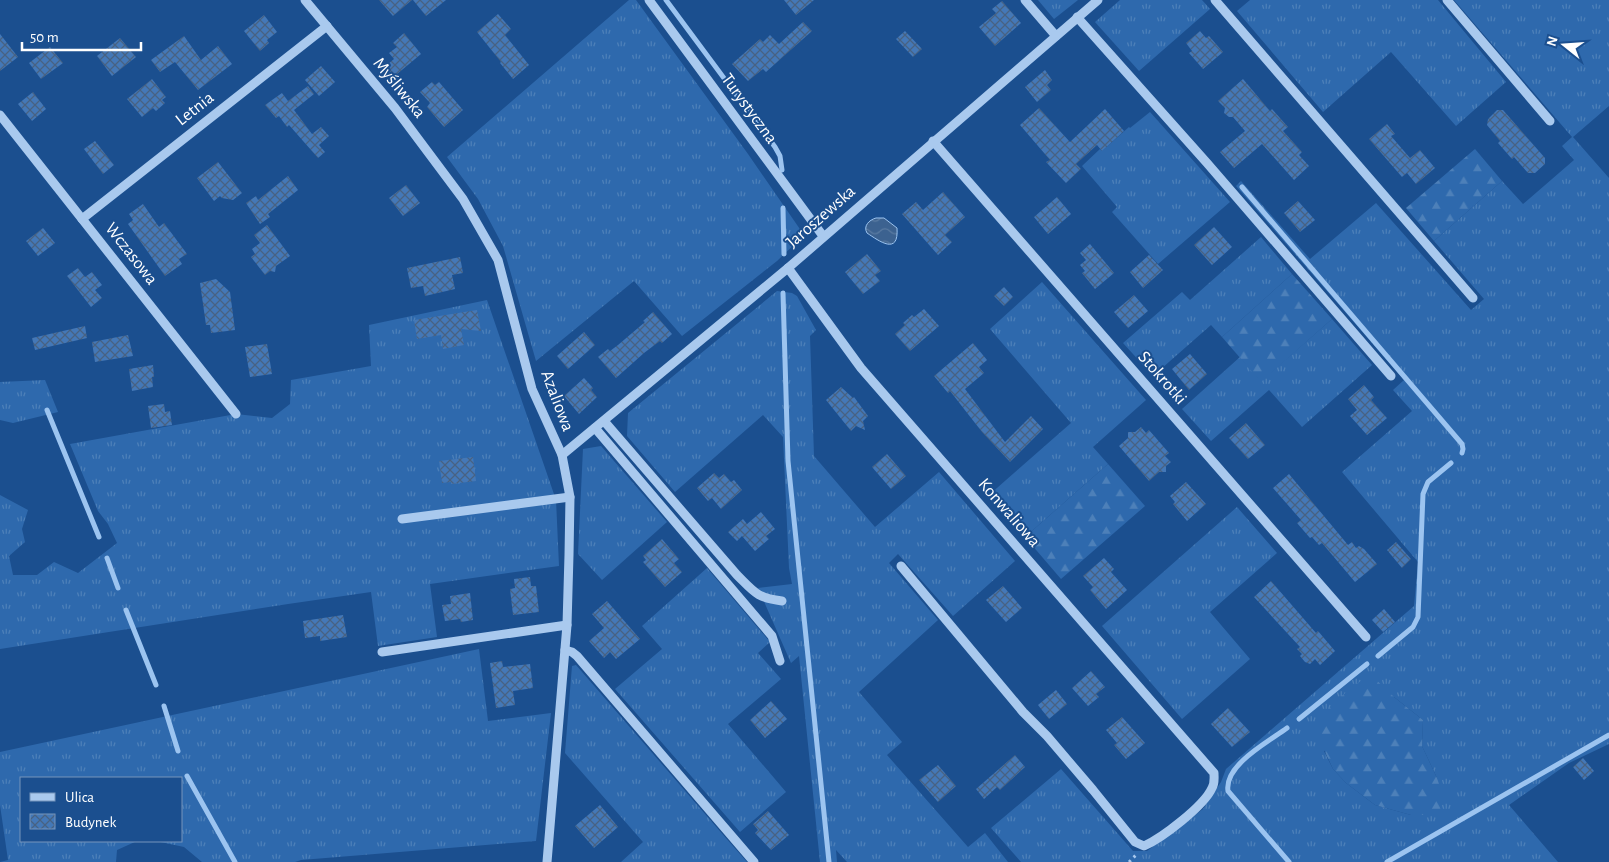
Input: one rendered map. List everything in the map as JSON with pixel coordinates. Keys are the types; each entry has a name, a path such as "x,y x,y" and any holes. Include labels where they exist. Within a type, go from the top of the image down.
{"street":[{"name":"Myśliwska","path":"305,0 395,108 463,199"},
{"name":"Turystyczna","path":"649,0 823,236"},
{"path":"1026,0 1056,36"},
{"name":"Jaroszewska","path":"562,455 788,268 1098,0"},
{"path":"1215,0 1473,298"},
{"path":"1446,0 1550,121"},
{"path":"1078,17 1391,376"},
{"name":"Letnia","path":"82,219 327,26"},
{"name":"Wczasowa","path":"0,115 236,414"},
{"name":"Stokrotki","path":"933,141 1366,637"},
{"name":"Azaliowa","path":"463,199 498,260 532,389 562,455 570,497 567,625 547,862"},
{"name":"Konwaliowa","path":"788,268 862,368 1214,773 1214,782 1206,797 1155,841 1144,846 1135,842 1093,790 1047,736 1023,712 901,566"},
{"path":"604,420 737,575 757,595 766,599 782,601"},
{"path":"595,428 772,636 780,661"},
{"path":"402,519 570,497"},
{"path":"382,652 567,625"},
{"path":"565,650 577,656 754,862"}],"green space":[{"path":"629,0 636,0 748,154 804,235 777,261 682,336 634,281 536,361 503,246 478,199 447,157"},
{"path":"1038,0 1078,0 1054,19"},
{"path":"1120,0 1202,0 1210,9 1139,71 1095,22"},
{"path":"1250,0 1438,0 1506,82 1456,126 1391,52 1323,112 1237,11"},
{"path":"1454,0 1609,0 1609,106 1573,137 1609,178 1609,744 1569,763 1509,805 1558,862 1021,862 991,828 1061,769 1133,851 1147,851 1203,809 1221,782 1226,769 1414,606 1418,562 1342,472 1412,411 1393,390 1404,380 1236,186 1241,181 1310,259 1376,203 1471,310 1484,299 1434,241 1502,181 1523,204 1574,160 1562,146 1572,137","holes":["1394,697 1423,720 1422,746 1437,778 1439,804 1411,815 1375,805 1346,783 1333,769 1324,751"]},
{"path":"1150,112 1230,202 1158,264 1112,212 1117,207 1082,166 1100,149 1102,151 1129,127"},
{"path":"1475,149 1502,181 1434,241 1406,208"},
{"path":"1261,237 1292,274 1222,337 1211,325 1153,376 1123,343 1182,292 1190,300"},
{"path":"1292,274 1332,319 1261,382 1222,337"},
{"path":"1042,282 1146,400 1093,447 1108,464 1025,537 989,495 1071,423 990,329"},
{"path":"777,291 792,293 797,296 816,330 810,336 814,456 875,527 939,472 1015,561 953,616 898,554 889,563 938,620 859,692 902,742 887,755 968,847 985,833 1008,862 847,862 836,850 837,862 820,862 799,656 791,663 758,588 792,584 789,568 783,437 763,415 675,492 627,436 628,413"},
{"path":"487,300 556,500 559,566 430,584 437,637 378,646 371,592 0,649 0,495 28,510 22,529 25,542 9,556 13,575 37,575 54,562 78,573 117,543 108,524 98,511 70,444 236,414 272,418 290,404 291,380 371,366 369,325"},
{"path":"1332,319 1372,365 1302,427 1269,390 1211,441 1182,409 1240,357 1261,381"},
{"path":"45,380 58,412 13,423 0,420 0,382"},
{"path":"601,446 667,522 602,580 578,554 583,449"},
{"path":"1108,464 1145,506 1061,579 1025,537"},
{"path":"1237,507 1277,553 1210,612 1250,659 1182,719 1102,626"},
{"path":"707,568 770,642 758,653 781,679 728,724 786,792 740,832 615,689 662,649 642,626"},
{"path":"479,649 488,721 551,713 536,841 295,862 202,862 184,847 161,842 182,842 182,777 20,777 20,842 135,842 117,850 116,862 0,862 8,860 0,805 0,752"},
{"path":"576,665 747,862 621,862 643,842 565,753 572,666"},
{"path":"1370,674 1394,697 1423,720 1422,746 1440,787 1439,804 1441,810 1426,815 1411,815 1375,805 1346,783 1333,769 1316,729 1320,720 1332,705"}],"water":[{"path":"876,218 884,218 897,228 895,242 887,244 867,233 867,224"}],"building":[{"path":"379,0 412,0 393,16"},
{"path":"413,0 446,0 426,16"},
{"path":"784,0 814,0 796,15"},
{"path":"1002,1 1021,23 995,46 979,27 996,13 992,9"},
{"path":"498,14 511,29 505,35 529,65 513,79 477,32"},
{"path":"264,15 277,32 267,40 269,43 260,51 244,31"},
{"path":"803,22 812,31 766,72 763,69 748,81 732,64 760,39 763,42 770,35 779,44"},
{"path":"905,31 922,49 913,57 896,39"},
{"path":"1200,31 1206,38 1209,36 1223,52 1203,69 1189,53 1192,51 1186,43"},
{"path":"404,33 421,54 390,80 382,69 394,59 389,53 397,47 393,43"},
{"path":"0,34 18,57 0,71"},
{"path":"184,36 201,60 218,46 232,64 198,90 175,62 160,72 151,60"},
{"path":"120,38 136,57 112,76 97,56"},
{"path":"50,47 63,63 41,79 29,63"},
{"path":"321,66 335,82 319,96 305,80"},
{"path":"1045,70 1052,80 1047,85 1051,90 1037,102 1025,87"},
{"path":"152,79 166,97 162,100 165,103 156,111 153,108 142,117 127,99"},
{"path":"1243,79 1270,111 1272,109 1288,127 1283,131 1302,152 1299,155 1309,166 1294,180 1262,144 1234,168 1220,152 1245,131 1233,117 1229,117 1224,113 1225,108 1218,101"},
{"path":"432,82 435,85 439,82 463,110 444,127 427,107 430,103 420,92"},
{"path":"308,86 314,94 294,110 312,134 321,127 329,136 319,145 325,152 318,158 289,125 287,127 279,116 276,118 265,105 282,93 288,101"},
{"path":"33,92 46,109 32,121 18,104"},
{"path":"1039,108 1070,142 1105,109 1124,131 1102,151 1097,145 1076,164 1081,169 1066,183 1046,162 1050,160 1020,125"},
{"path":"1497,110 1503,110 1545,158 1545,164 1535,173 1528,173 1514,157 1512,159 1498,143 1500,141 1487,125 1488,119"},
{"path":"1387,124 1395,134 1391,136 1410,158 1420,150 1435,168 1416,184 1407,173 1402,177 1369,139"},
{"path":"95,141 114,165 103,174 84,149"},
{"path":"218,162 242,193 233,200 220,196 214,201 197,178"},
{"path":"288,176 298,190 268,214 270,217 260,224 246,203 256,196 258,200"},
{"path":"406,185 420,203 403,216 389,198"},
{"path":"943,192 965,217 945,235 952,242 938,255 902,214 916,202 923,210"},
{"path":"1057,197 1071,214 1048,234 1034,217"},
{"path":"1298,201 1315,220 1300,232 1284,213"},
{"path":"143,204 159,227 164,223 187,254 179,259 182,264 165,276 128,224 133,220 129,214"},
{"path":"267,225 290,256 276,266 275,272 270,271 265,275 251,257 255,254 252,249 260,243 254,235"},
{"path":"1214,227 1232,247 1212,265 1194,245"},
{"path":"43,228 55,243 38,256 26,241"},
{"path":"1090,244 1114,273 1095,289 1082,273 1085,271 1080,265 1086,260 1080,253"},
{"path":"867,254 881,271 875,275 880,281 863,294 845,272"},
{"path":"1149,255 1163,270 1143,288 1130,272"},
{"path":"460,257 463,273 452,275 455,289 425,296 423,286 411,288 407,268"},
{"path":"78,268 85,277 92,272 102,285 95,290 102,298 91,307 67,276"},
{"path":"216,279 230,292 235,330 211,333 210,325 206,325 200,283"},
{"path":"1004,287 1013,297 1004,306 994,296"},
{"path":"1134,295 1148,311 1128,328 1114,312"},
{"path":"924,309 939,326 910,351 895,334 912,315 914,317"},
{"path":"477,310 481,331 461,329 464,345 443,349 441,335 417,339 414,320"},
{"path":"653,312 672,334 662,343 660,341 644,353 616,378 598,357 608,349 610,351 618,345 645,322 643,321"},
{"path":"85,326 87,338 35,350 32,338"},
{"path":"584,332 595,345 568,369 557,356"},
{"path":"128,335 133,356 95,362 92,342"},
{"path":"973,343 987,360 979,367 984,373 965,389 1005,442 1031,416 1043,429 1010,462 982,432 950,391 948,393 934,376"},
{"path":"267,344 272,374 250,377 245,347"},
{"path":"1190,354 1207,374 1189,390 1172,369"},
{"path":"153,365 153,387 132,391 129,369"},
{"path":"584,378 593,388 591,390 597,397 579,414 564,396"},
{"path":"1364,385 1374,397 1371,400 1387,418 1367,435 1350,416 1357,410 1348,399"},
{"path":"841,387 854,397 868,416 863,421 865,430 856,426 851,431 826,400"},
{"path":"164,404 165,412 170,411 172,425 151,428 148,406"},
{"path":"1246,423 1265,445 1248,459 1229,438"},
{"path":"1141,427 1146,433 1149,430 1169,453 1165,456 1171,462 1166,466 1166,472 1159,472 1149,481 1119,446 1128,438 1128,432 1135,432"},
{"path":"887,454 906,476 891,489 872,467"},
{"path":"473,457 476,481 451,484 451,482 442,483 439,461"},
{"path":"714,473 719,478 724,474 731,482 734,480 742,490 721,509 712,498 708,501 697,488"},
{"path":"1289,474 1348,545 1352,542 1356,548 1359,546 1364,549 1377,564 1355,582 1322,543 1319,545 1312,537 1310,538 1297,523 1301,520 1273,488"},
{"path":"1186,482 1206,504 1187,521 1173,504 1175,502 1170,496"},
{"path":"761,512 775,529 766,536 769,539 755,551 742,536 737,541 728,532 743,519 747,524"},
{"path":"662,539 679,559 674,563 682,572 665,587 643,562 646,560 643,556"},
{"path":"1396,542 1411,559 1402,568 1387,550"},
{"path":"1104,558 1114,569 1111,572 1127,590 1106,609 1090,590 1093,587 1083,576"},
{"path":"530,577 531,586 536,586 539,612 513,615 510,589 515,588 514,579"},
{"path":"1271,581 1316,633 1318,631 1335,651 1320,665 1315,659 1310,664 1305,662 1300,656 1302,654 1297,649 1300,647 1254,597"},
{"path":"1003,586 1022,608 1006,622 986,600"},
{"path":"470,593 473,620 461,622 460,619 445,621 442,605 451,604 450,596"},
{"path":"607,601 640,639 616,659 610,652 604,658 589,641 604,628 592,614"},
{"path":"1384,609 1395,622 1383,632 1372,620"},
{"path":"343,615 347,637 320,641 320,636 305,638 303,621"},
{"path":"502,661 503,667 530,664 533,688 513,691 515,705 496,708 490,663"},
{"path":"1091,671 1105,687 1096,694 1099,697 1088,706 1072,688"},
{"path":"1056,690 1067,704 1049,719 1038,705"},
{"path":"771,701 787,719 765,738 750,720"},
{"path":"1228,708 1250,732 1232,747 1211,724"},
{"path":"1122,717 1145,743 1126,759 1114,745 1117,743 1106,730"},
{"path":"1015,755 1025,767 1000,790 997,787 984,799 976,789"},
{"path":"1583,758 1594,771 1584,780 1573,767"},
{"path":"938,765 956,786 938,802 919,780"},
{"path":"600,805 618,827 594,848 575,826"},
{"path":"768,811 789,835 771,850 755,833 758,830 753,824"}],"waterway":[{"path":"666,0 775,147 780,156 782,170"},
{"path":"1242,187 1462,444 1462,453"},
{"path":"783,208 784,254"},
{"path":"783,293 788,461 829,862"},
{"path":"47,410 99,537"},
{"path":"1378,656 1413,627 1418,617 1423,494 1428,482 1451,463"},
{"path":"107,558 118,588"},
{"path":"126,610 156,685"},
{"path":"1299,719 1367,664"},
{"path":"164,706 178,751"},
{"path":"1287,728 1240,763 1229,781 1228,791 1289,862"},
{"path":"1387,862 1609,735"},
{"path":"187,776 235,862"}]}
